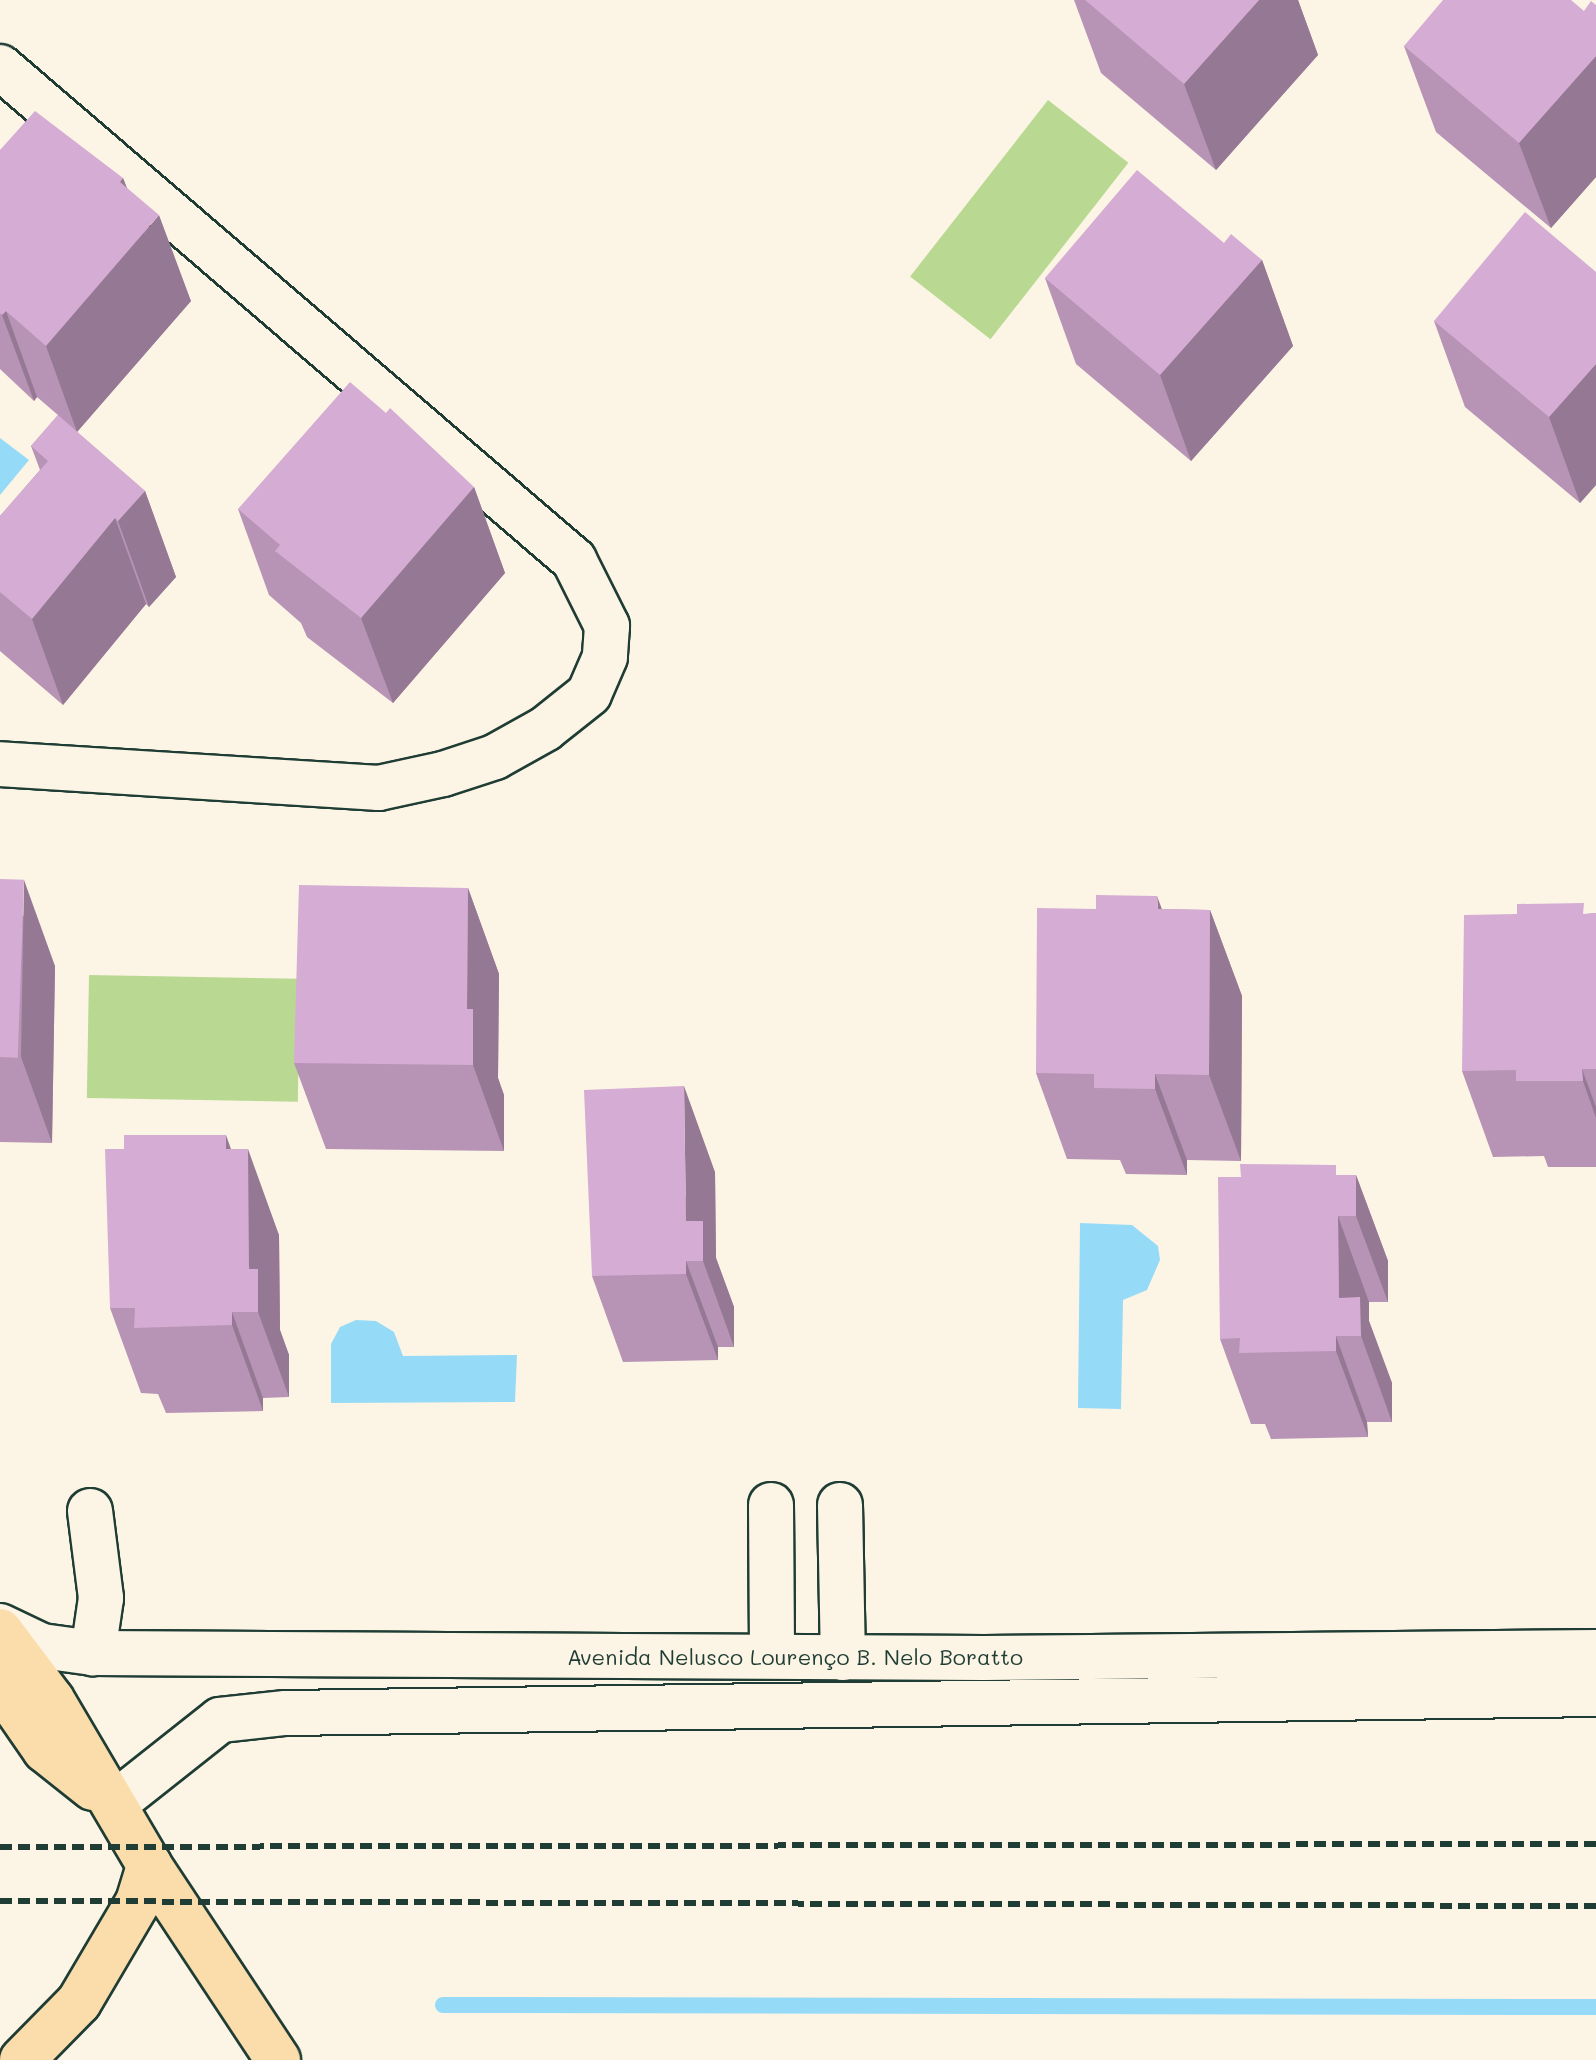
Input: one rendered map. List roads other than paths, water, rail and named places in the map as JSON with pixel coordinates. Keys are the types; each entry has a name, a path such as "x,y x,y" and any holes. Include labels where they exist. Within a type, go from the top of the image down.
{"main road":[{"path":"0,1628 52,1700 149,1865 278,2060"},
{"path":"0,1685 45,1750 114,1804"},
{"path":"22,2060 79,2002 138,1902 149,1865"}],"street":[{"path":"0,67 574,560 607,626 605,657 589,694 545,729 495,757 443,774 379,788 0,764"},
{"path":"771,1505 772,1656"},
{"path":"840,1505 843,1658"},
{"path":"90,1511 101,1598 93,1653"},
{"name":"Avenida Nelusco Lourenço B. Nelo Boratto","path":"0,1628 42,1646 93,1653 984,1658 1596,1652"},
{"path":"984,1658 985,1701"},
{"name":"Avenida Nelusco Lourenço B. Nelo Boratto","path":"114,1804 220,1720 286,1713 1596,1694"}],"water":[{"path":"0,438 29,460 0,495"},
{"path":"1080,1223 1132,1225 1158,1246 1160,1260 1147,1290 1123,1300 1121,1409 1078,1408"},
{"path":"356,1320 376,1321 394,1332 403,1356 517,1355 515,1402 331,1403 331,1344 340,1327"}],"waterway":[{"path":"443,2005 1596,2007"}],"railway":[{"path":"0,1847 1596,1844"},
{"path":"0,1901 1596,1906"}]}
